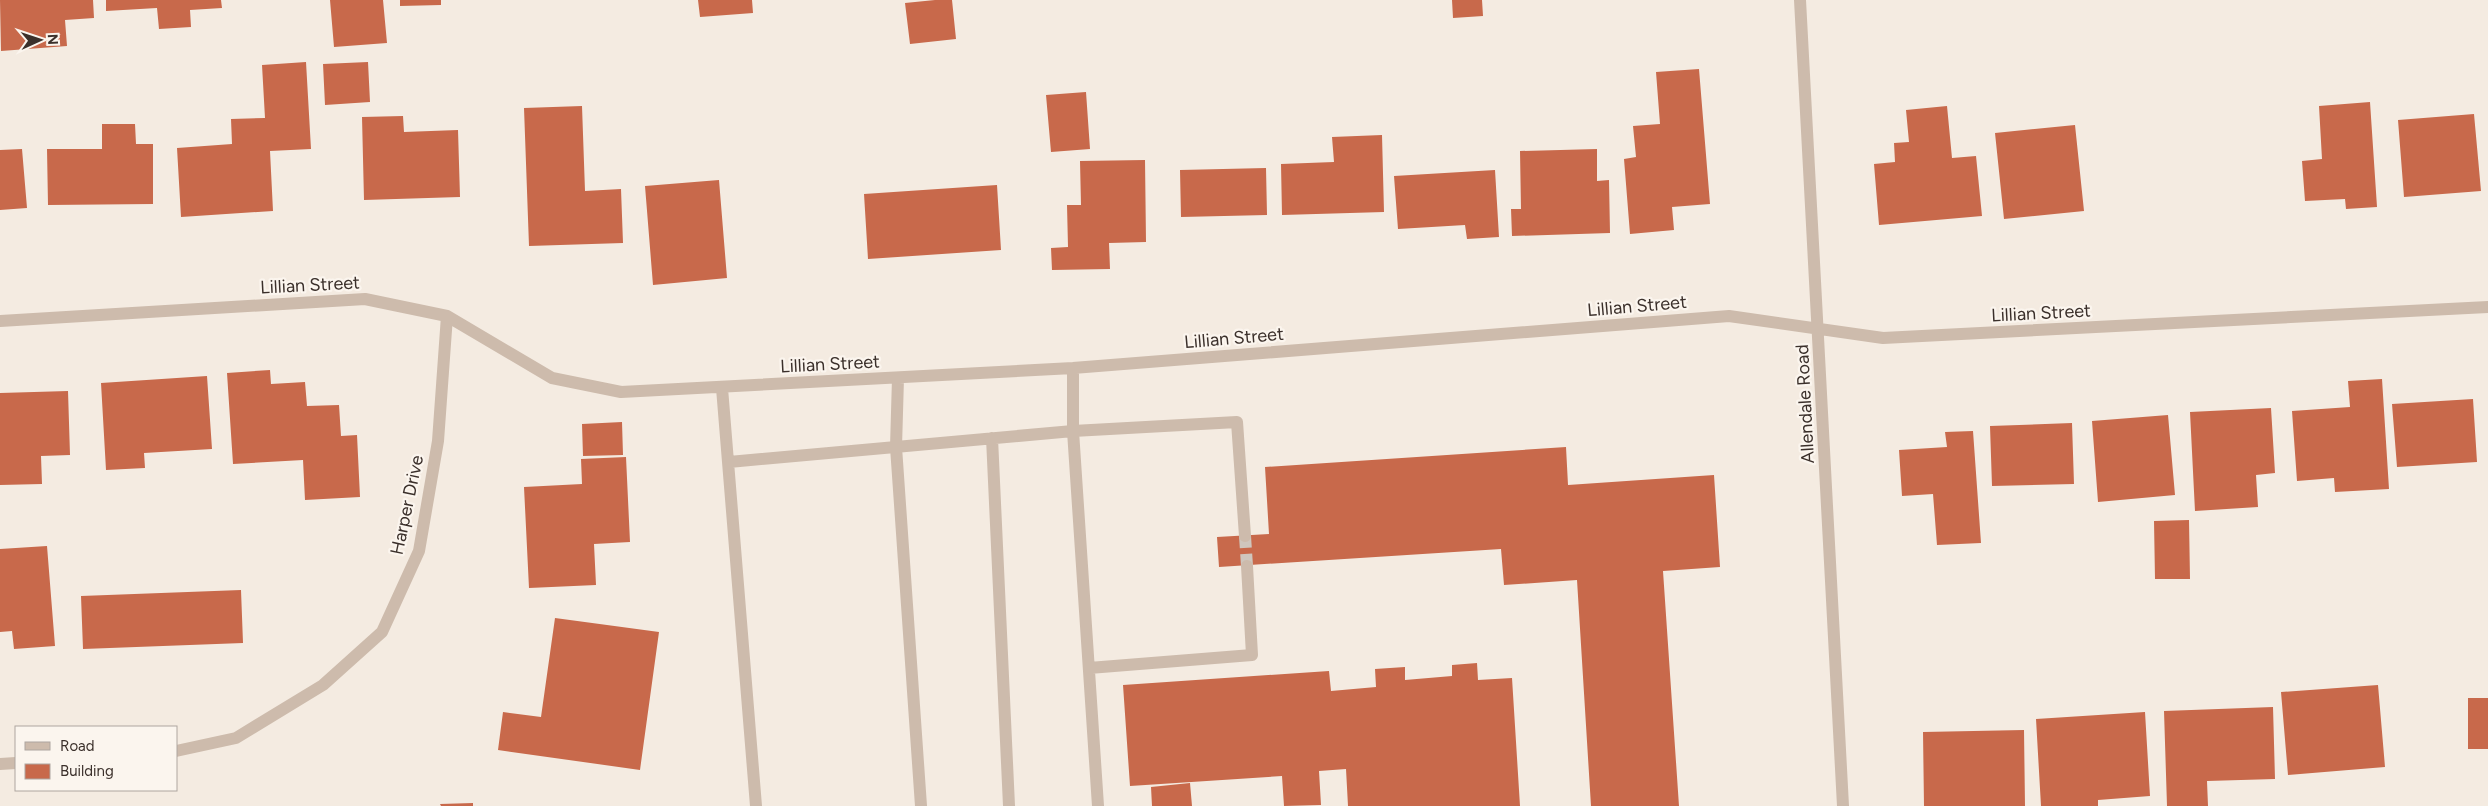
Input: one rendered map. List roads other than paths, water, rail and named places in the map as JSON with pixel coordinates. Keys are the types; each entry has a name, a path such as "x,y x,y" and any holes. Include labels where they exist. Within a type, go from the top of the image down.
{"street":[{"name":"Allendale Road","path":"1800,0 1819,327 1843,806"},
{"name":"Lillian Street","path":"0,321 365,299 447,316 552,378 621,392 1073,368 1729,316 1819,327 1883,338 2488,307"},
{"name":"Harper Drive","path":"178,751 236,738 323,685 382,632 419,551 438,441 447,316"},
{"path":"1073,368 1073,432 1098,806"},
{"path":"898,378 896,447 921,806"},
{"path":"722,388 756,806"},
{"path":"729,462 992,438 1237,422 1245,536"},
{"path":"992,438 1010,806"},
{"path":"1089,668 1252,655 1247,566"},
{"path":"0,764 15,763"}],"tunnel":[{"path":"1245,536 1247,566"}]}
